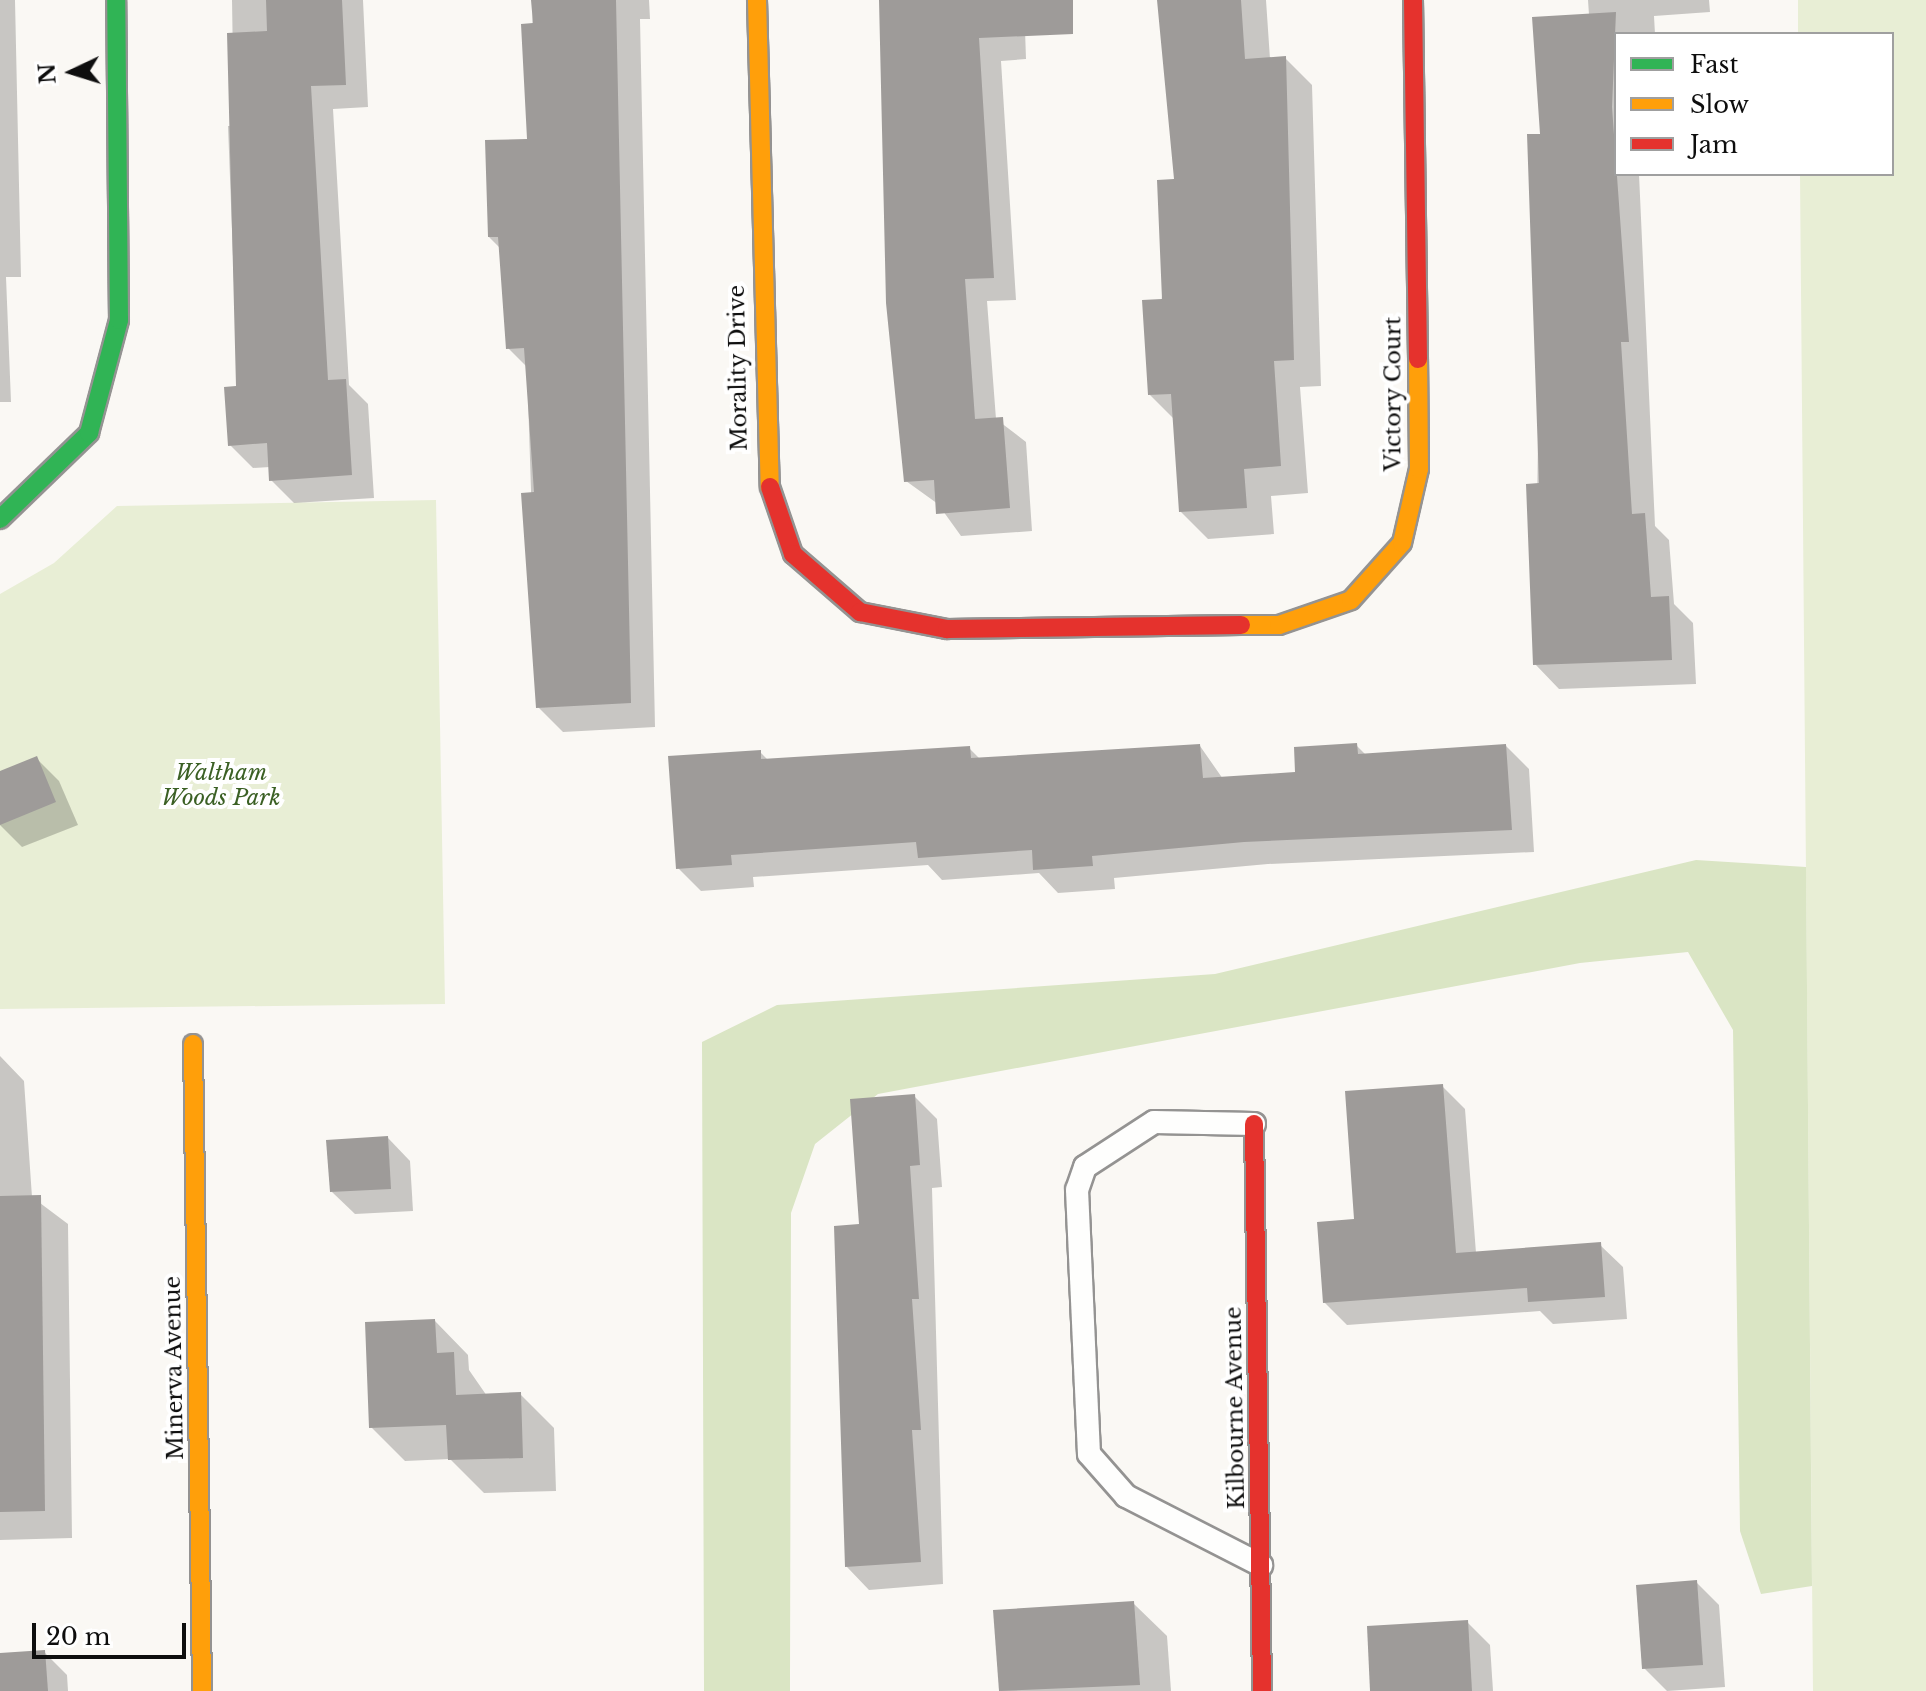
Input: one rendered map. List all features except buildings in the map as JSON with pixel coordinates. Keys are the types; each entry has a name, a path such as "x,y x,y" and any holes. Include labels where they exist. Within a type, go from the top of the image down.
{"street":[{"path":"0,519 89,433 119,320 116,0"},
{"name":"Morality Drive","path":"757,0 764,470 793,554 860,612 947,629"},
{"name":"Victory Court","path":"947,629 1279,625 1351,600 1402,543 1419,469 1413,0"},
{"name":"Minerva Avenue","path":"193,1044 202,1691"},
{"name":"Kilbourne Avenue","path":"1254,1124 1262,1691"}],"lane":[{"path":"1254,1124 1154,1122 1085,1167 1077,1190 1089,1454 1126,1496 1261,1565"}],"green space":[{"path":"1798,0 1926,0 1926,1691 1813,1691 1800,176 1894,176 1894,32 1798,32"},
{"name":"Waltham Woods Park","path":"436,500 445,1004 0,1009 0,594 54,563 117,506"},
{"path":"1696,860 1806,867 1812,1586 1761,1594 1740,1531 1733,1030 1688,952 1580,963 878,1094 815,1144 791,1213 790,1691 704,1691 702,1042 777,1005 1215,974"}],"traffic: fast":[{"path":"0,519 89,433 119,320 116,0"}],"traffic: slow":[{"path":"757,0 770,487"},
{"path":"1241,625 1279,625 1351,600 1402,543 1419,469 1418,359"},
{"path":"193,1044 202,1691"}],"traffic: jam":[{"path":"1413,0 1418,359"},
{"path":"770,487 793,554 860,612 947,629 1241,625"},
{"path":"1254,1124 1262,1691"}]}
